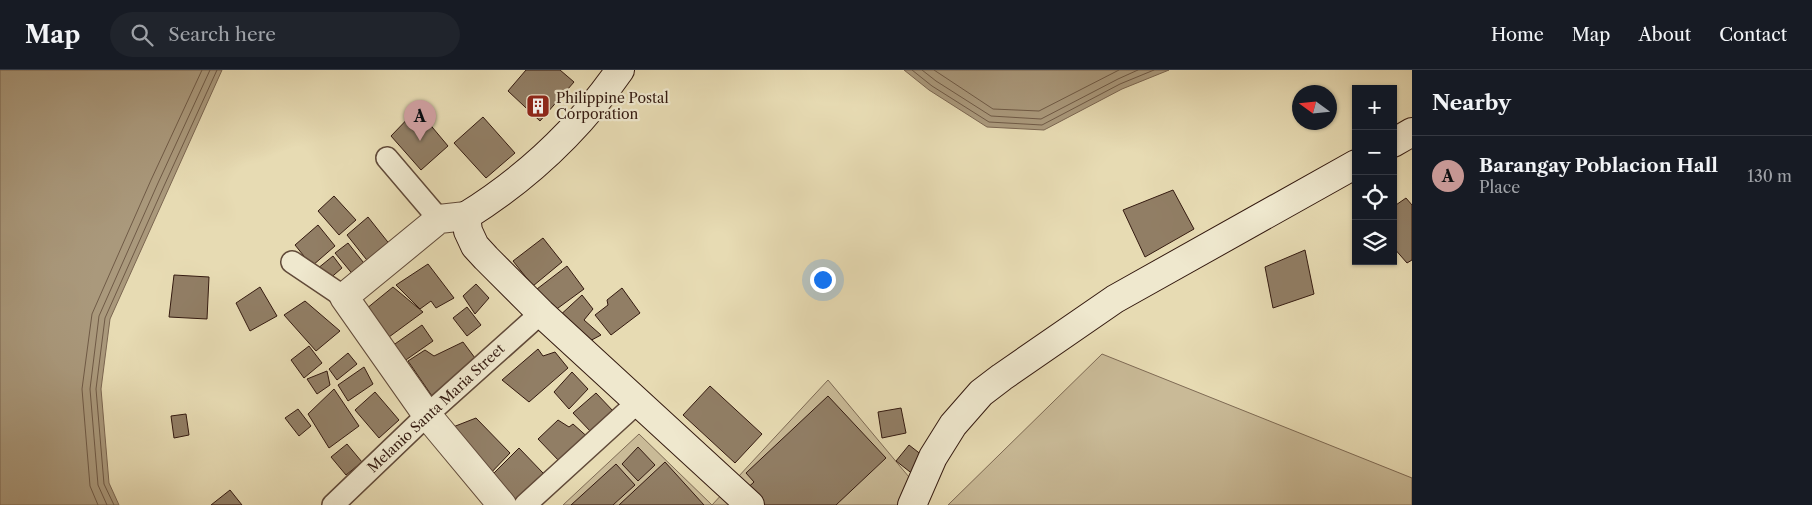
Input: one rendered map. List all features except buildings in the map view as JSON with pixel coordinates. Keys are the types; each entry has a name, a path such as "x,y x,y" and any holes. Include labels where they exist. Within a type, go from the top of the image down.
{"main road":[{"path":"502,505 427,416 344,297 439,219 466,216 491,200 544,158 576,127 605,92 620,70"},
{"path":"1397,141 1412,132"},
{"path":"912,505 932,456 954,424 981,393 995,382 1115,299 1352,166"},
{"path":"466,216 468,231 475,246 541,313 750,505"}],"street":[{"path":"387,158 439,219"},
{"path":"292,262 344,297"},
{"name":"Melanio Santa Maria Street","path":"333,505 427,416 541,313"},
{"path":"525,505 638,402"}],"shaded area":[{"path":"1102,354 1412,478 1412,505 948,505"},
{"path":"828,380 919,489 911,505 712,505"},
{"path":"639,434 712,505 563,505"}],"water":[{"path":"0,70 222,70 110,319 101,389 109,483 119,505 0,505"},
{"path":"904,70 1169,70 1122,89 1044,130 987,127 929,90"}],"place":[{"name":"Philippine Postal Corporation","path":"538,106"},
{"name":"Barangay Poblacion Hall","path":"420,141"}]}
